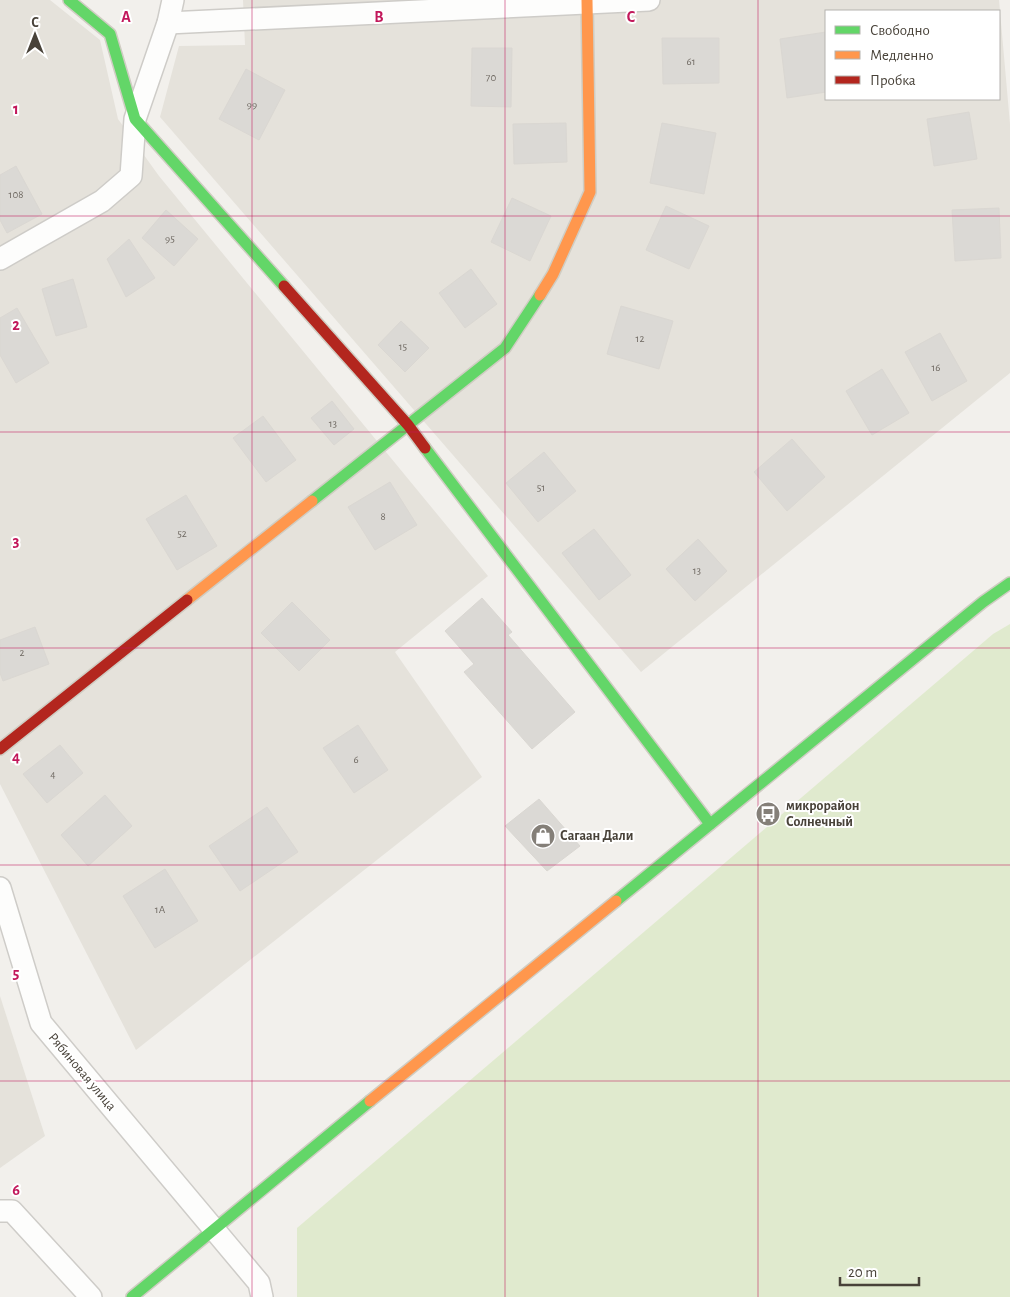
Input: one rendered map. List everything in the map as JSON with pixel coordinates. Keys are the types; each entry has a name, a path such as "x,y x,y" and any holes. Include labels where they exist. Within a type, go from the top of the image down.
{"street":[{"path":"69,0 110,34 135,120 408,426 710,824"},
{"path":"0,259 102,201 131,176 135,120 168,23 173,0"},
{"path":"168,23 649,0"},
{"path":"0,749 505,348 554,274 590,192 587,2"},
{"path":"132,1297 975,608 1010,583"},
{"name":"Рябиновая улица","path":"0,888 41,1023 259,1283 262,1297"},
{"path":"0,1211 12,1211 91,1297"}],"shaded area":[{"path":"0,0 50,0 100,40 118,119 159,176 488,576 395,652 482,777 136,1050 0,784"},
{"path":"243,0 999,0 1000,10 825,10 825,100 1000,100 1000,11 1010,124 1010,373 641,672 160,117 179,46 245,45"},
{"path":"0,996 45,1136 0,1168"}],"green space":[{"path":"1010,624 1010,1297 297,1297 297,1228 993,634"}],"building":[{"path":"825,32 825,92 787,98 780,39"},
{"path":"662,38 719,38 719,83 663,84"},
{"path":"472,48 512,48 511,107 471,106"},
{"path":"246,69 285,90 259,140 219,119"},
{"path":"969,112 977,159 934,166 927,119"},
{"path":"566,123 567,162 514,164 513,124"},
{"path":"662,123 716,133 704,194 650,183"},
{"path":"16,166 42,214 7,233 0,220 0,175"},
{"path":"512,198 551,216 530,261 491,242"},
{"path":"666,206 709,226 689,269 646,250"},
{"path":"999,208 1001,258 955,261 952,210"},
{"path":"166,210 198,239 174,266 142,238"},
{"path":"129,239 155,278 126,297 107,259"},
{"path":"471,269 497,304 465,328 439,293"},
{"path":"73,279 87,327 56,336 42,289"},
{"path":"621,306 673,321 659,369 607,354"},
{"path":"17,308 49,363 16,383 0,355 0,318"},
{"path":"401,321 429,348 405,372 378,345"},
{"path":"940,333 967,381 932,401 905,352"},
{"path":"882,369 909,413 872,435 846,391"},
{"path":"332,401 354,429 334,445 311,418"},
{"path":"263,416 296,460 266,482 233,438"},
{"path":"792,439 825,477 787,511 754,472"},
{"path":"544,452 576,491 538,522 506,483"},
{"path":"390,482 417,525 375,550 348,507"},
{"path":"186,495 217,546 177,570 146,519"},
{"path":"594,529 631,575 599,600 562,553"},
{"path":"698,539 727,571 695,601 666,569"},
{"path":"482,598 512,632 508,635 575,712 532,749 464,672 474,664 445,631"},
{"path":"292,602 330,640 299,671 261,633"},
{"path":"35,627 49,664 3,681 0,673 0,640"},
{"path":"358,725 388,770 354,793 323,748"},
{"path":"60,745 83,773 47,803 23,774"},
{"path":"105,795 132,826 88,866 61,835"},
{"name":"Сагаан Дали","path":"539,799 580,846 547,871 505,826"},
{"path":"267,807 298,852 240,891 209,846"},
{"path":"165,869 198,921 155,948 123,896"}],"traffic: fast":[{"path":"69,0 110,34 135,119 284,286"},
{"path":"312,501 505,348 540,295"},
{"path":"425,448 710,824"},
{"path":"616,901 983,602 1010,583"},
{"path":"132,1297 370,1101"}],"traffic: slow":[{"path":"540,295 553,274 590,192 587,0"},
{"path":"187,600 312,501"},
{"path":"370,1101 616,901"}],"traffic: jam":[{"path":"284,286 408,425 425,448"},
{"path":"0,749 187,600"}],"place":[{"name":"микрорайон Солнечный","path":"768,814"},
{"name":"Сагаан Дали","path":"543,836"}]}
